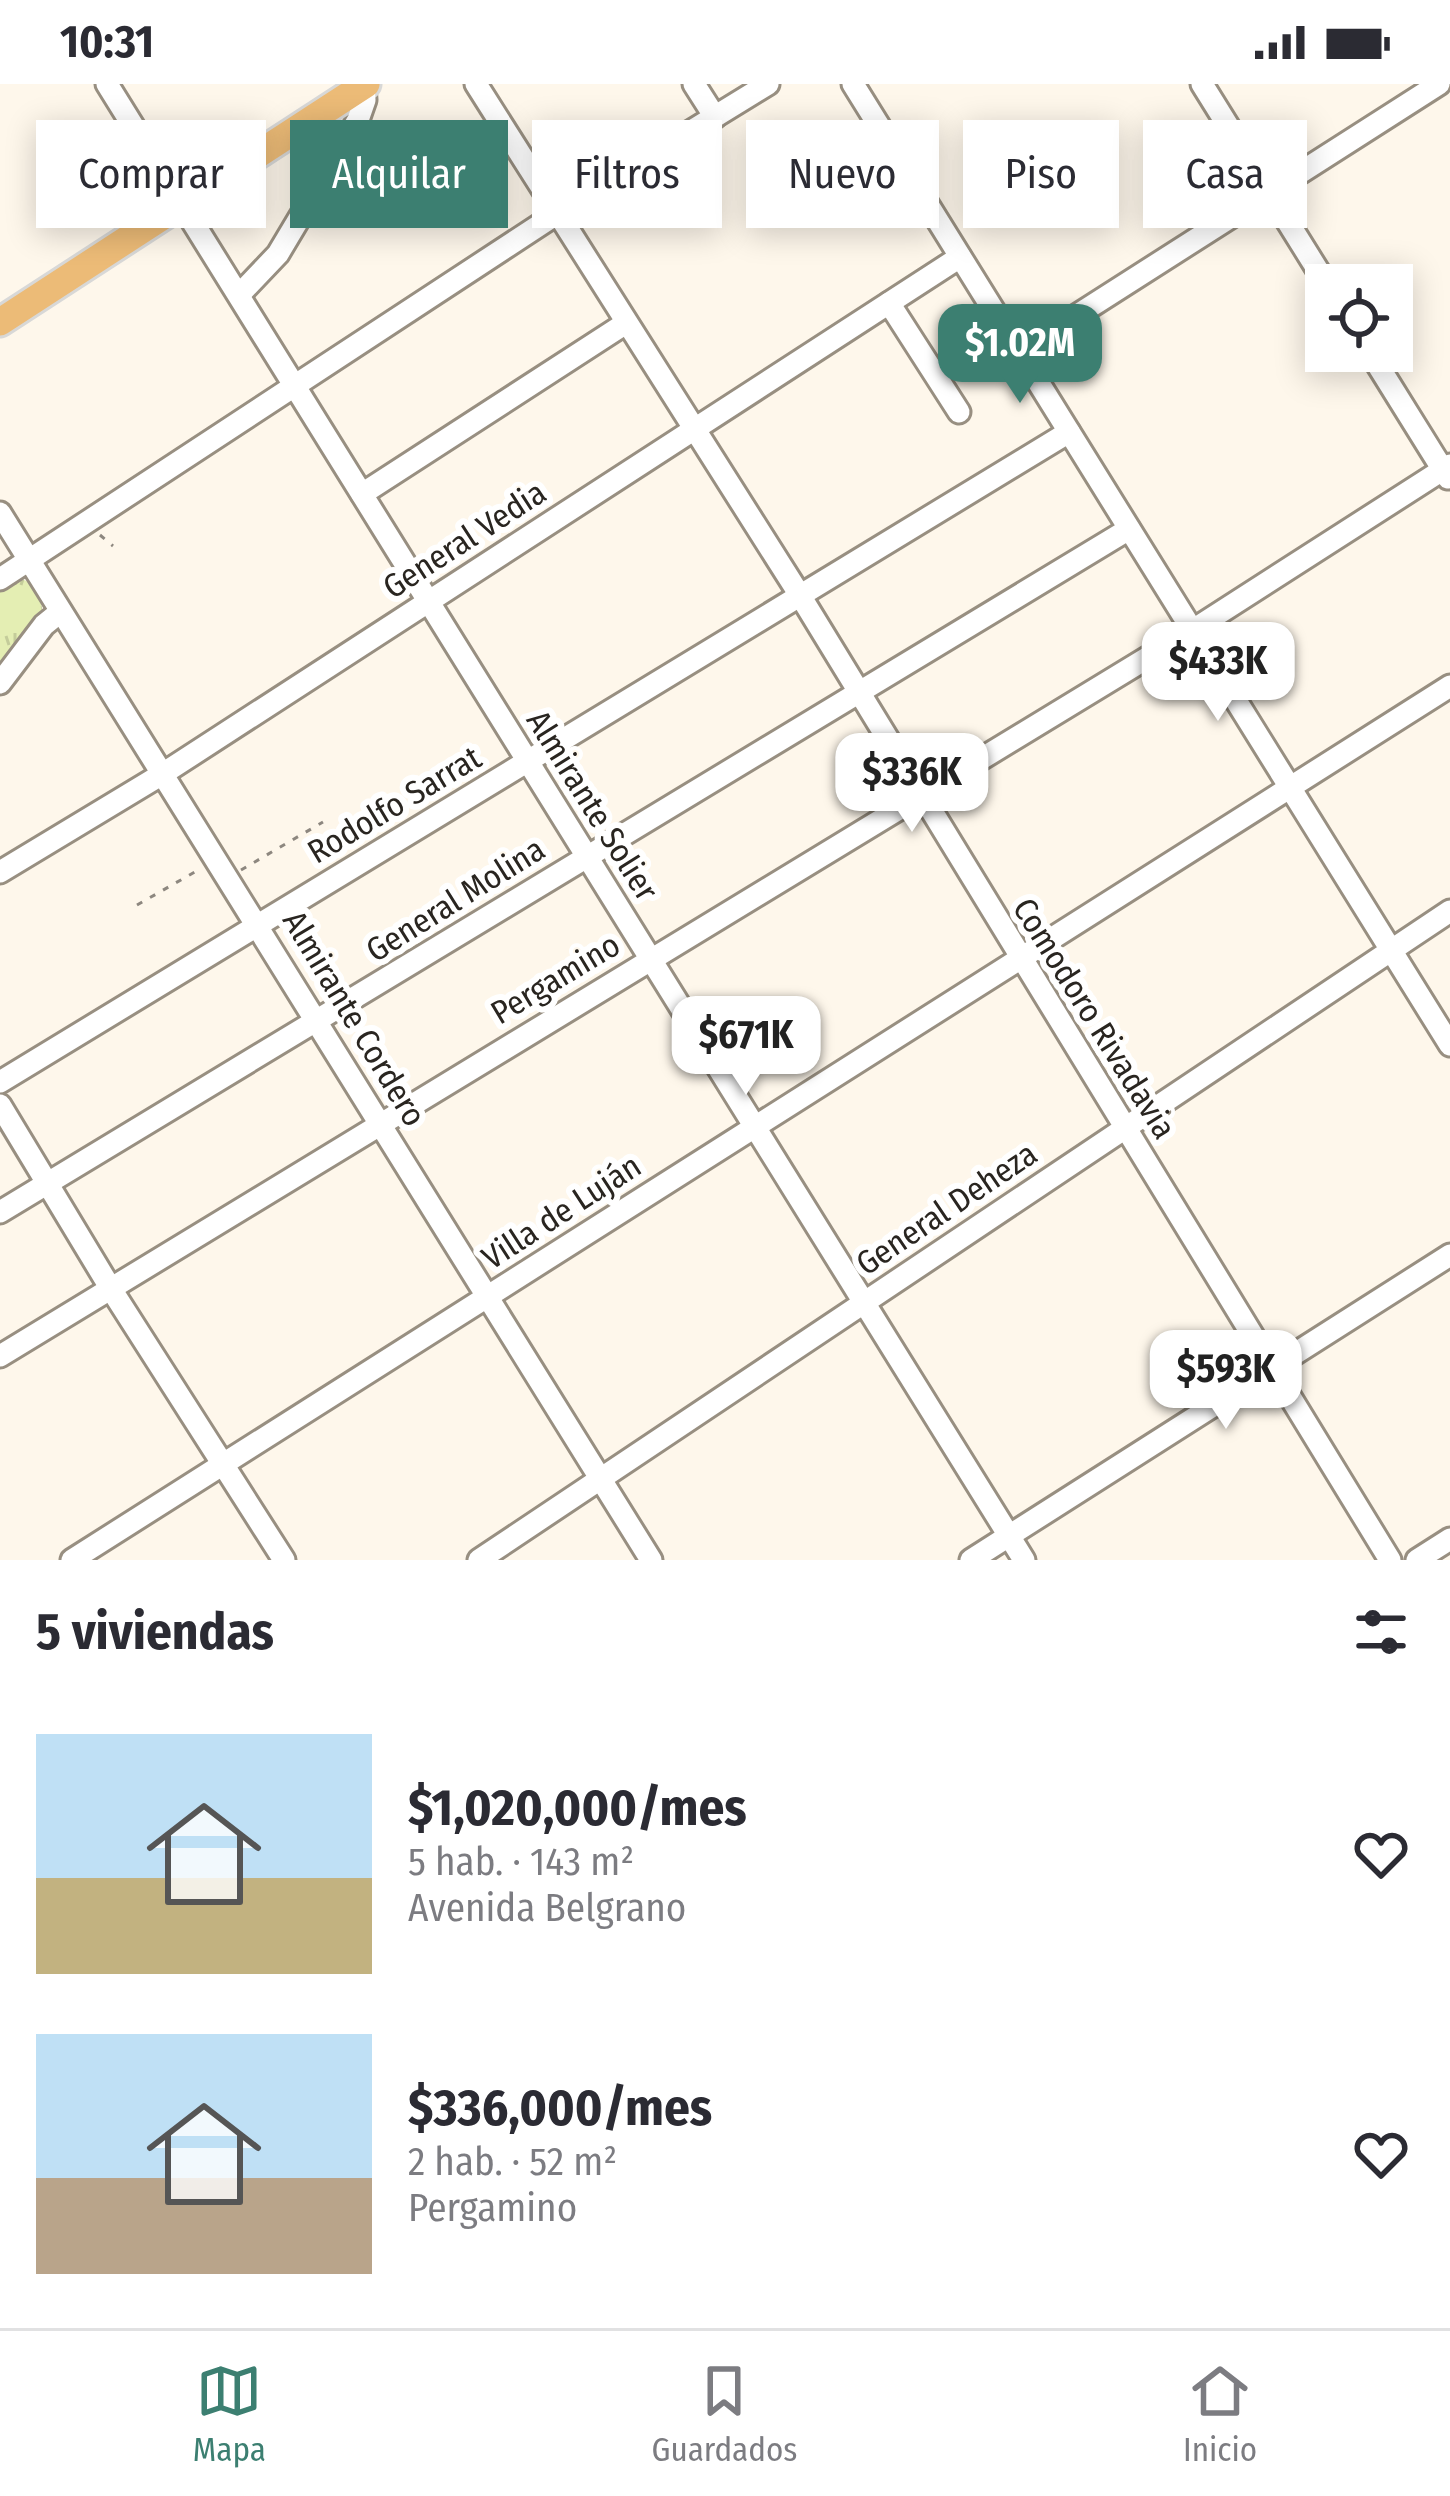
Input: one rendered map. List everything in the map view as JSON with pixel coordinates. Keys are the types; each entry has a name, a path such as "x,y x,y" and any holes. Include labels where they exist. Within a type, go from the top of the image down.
{"main road":[{"path":"266,149 365,85"},
{"path":"0,322 143,228"}],"street":[{"name":"Almirante Solier","path":"107,84 130,120"},
{"name":"Comodoro Rivadavia","path":"476,84 532,172"},
{"path":"694,84 715,117"},
{"path":"710,120 768,84"},
{"path":"854,84 1450,1046"},
{"path":"1202,84 1224,120"},
{"path":"1307,169 1439,84"},
{"path":"239,296 278,254 358,120 365,85"},
{"name":"Almirante Solier","path":"198,228 1024,1560"},
{"path":"0,579 535,228"},
{"name":"Comodoro Rivadavia","path":"567,228 801,598 1390,1560"},
{"path":"1021,351 1215,228"},
{"path":"1292,228 1315,264"},
{"name":"General Vedia","path":"0,872 164,773 959,256"},
{"path":"889,303 959,412"},
{"path":"362,494 626,322"},
{"path":"1383,372 1448,472"},
{"name":"Rodolfo Sarrat","path":"0,1082 1069,431"},
{"name":"Pergamino","path":"0,1356 1448,472"},
{"name":"Almirante Cordero","path":"0,512 651,1560"},
{"name":"General Molina","path":"0,1212 1129,529"},
{"path":"0,683 44,625 60,612"},
{"name":"Villa de Luján","path":"73,1560 1450,686"},
{"name":"General Deheza","path":"479,1560 1450,910"},
{"path":"0,1105 284,1560"},
{"path":"971,1560 1450,1255"},
{"path":"1417,1560 1450,1539"}],"path":[{"path":"137,905 323,822"}],"green space":[{"path":"16,578 37,591 42,617 0,672 0,589"}]}
